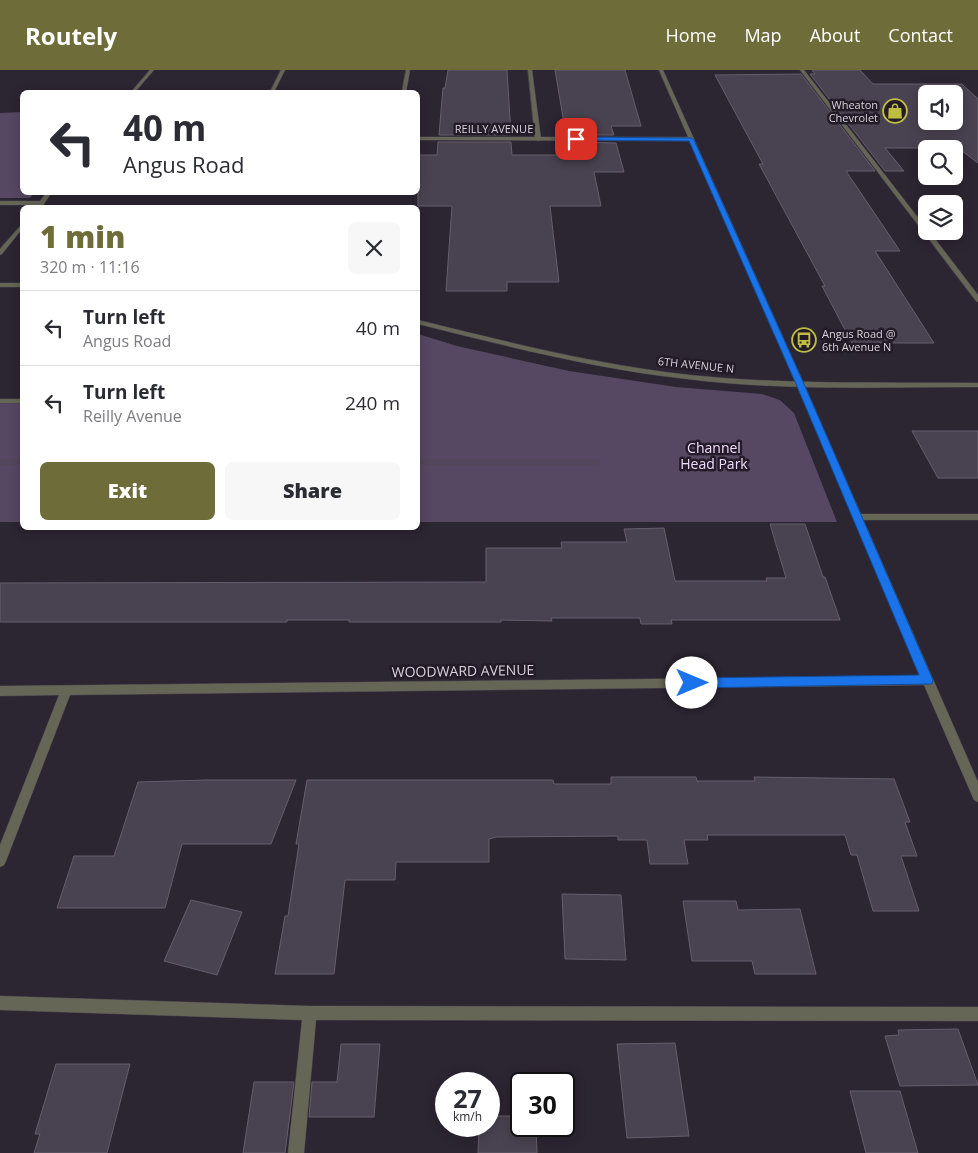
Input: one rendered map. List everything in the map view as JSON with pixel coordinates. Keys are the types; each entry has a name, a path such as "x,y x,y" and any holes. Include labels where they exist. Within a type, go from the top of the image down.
{"street":[{"path":"135,90 152,70"},
{"path":"273,90 283,70"},
{"path":"404,90 408,70"},
{"path":"530,70 538,139"},
{"path":"661,70 800,384 978,796"},
{"path":"802,70 978,300"},
{"name":"REILLY AVENUE","path":"420,139 691,140"},
{"path":"0,203 40,205 48,195"},
{"path":"0,253 20,228"},
{"path":"0,285 20,285"},
{"name":"6TH AVENUE N","path":"420,322 518,347 602,364 689,377 800,384 978,385"},
{"path":"0,401 20,401"},
{"path":"857,516 978,518"},
{"name":"WOODWARD AVENUE","path":"0,691 927,680"},
{"path":"0,861 66,691"},
{"path":"0,1003 310,1013 978,1014"},
{"path":"296,1153 310,1013"}],"green space":[{"path":"20,112 20,195 32,195 30,198 0,198 0,113"},
{"name":"Channel Head Park","path":"420,335 457,346 569,371 676,387 762,394 780,400 794,413 837,522 420,522"},
{"path":"0,401 20,401 20,522 0,522"}],"building":[{"path":"448,70 507,70 511,135 439,135 443,88 445,88"},
{"path":"555,70 625,70 641,126 611,126 614,135 566,135"},
{"path":"812,70 860,70 873,84 962,84 978,99 978,163 963,152 963,140 918,140 918,148 885,148 904,171 885,171 810,74 815,74"},
{"path":"801,74 875,171 846,171 900,251 875,251 934,343 852,343 822,286 825,286 759,164 763,164 715,75"},
{"path":"438,142 511,142 512,155 570,155 568,142 616,143 624,172 594,172 601,206 550,206 559,282 507,282 507,291 446,291 452,206 418,205 418,195 420,195 420,155 437,155"},
{"path":"912,431 978,431 978,478 938,478"},
{"path":"770,524 805,524 840,620 671,620 672,624 641,624 640,618 551,618 552,621 501,620 501,622 287,620 287,622 0,622 0,583 486,582 486,548 562,548 561,542 627,542 624,529 664,528 675,581 767,581 766,578 786,578"},
{"path":"611,777 696,777 697,781 755,781 754,777 894,779 910,822 905,822 917,856 901,856 919,911 873,911 857,855 851,855 845,835 707,835 708,840 684,840 688,864 650,864 647,840 618,840 618,836 496,837 489,839 489,862 396,862 395,880 345,880 334,974 275,974 285,916 288,916 299,844 296,844 307,780 553,780 554,784 611,784"},
{"path":"296,780 271,844 182,844 165,908 57,908 74,856 114,856 138,782"},
{"path":"562,894 621,895 626,960 565,959"},
{"path":"191,900 242,912 217,975 164,961"},
{"path":"683,901 736,901 738,910 800,909 816,974 755,974 752,961 692,961"},
{"path":"958,1029 978,1085 900,1086 885,1036 899,1035 898,1030"},
{"path":"675,1043 689,1136 627,1138 617,1044"},
{"path":"341,1044 380,1044 374,1117 309,1117 312,1082 337,1082"},
{"path":"56,1064 130,1064 107,1153 34,1153 40,1134 35,1134"},
{"path":"254,1082 294,1082 285,1153 243,1153"},
{"path":"850,1091 900,1091 918,1153 866,1153"},
{"path":"500,1116 510,1116 510,1137 536,1137 537,1153 478,1153 479,1137 500,1137"}],"waterway":[{"path":"0,462 20,462"},
{"path":"420,462 597,462"}],"place":[{"name":"Wheaton Chevrolet","path":"895,111"},
{"name":"Angus Road @ 6th Avenue N","path":"804,340"}],"route":[{"path":"576,139 691,140 800,384 927,680 692,683"}]}
